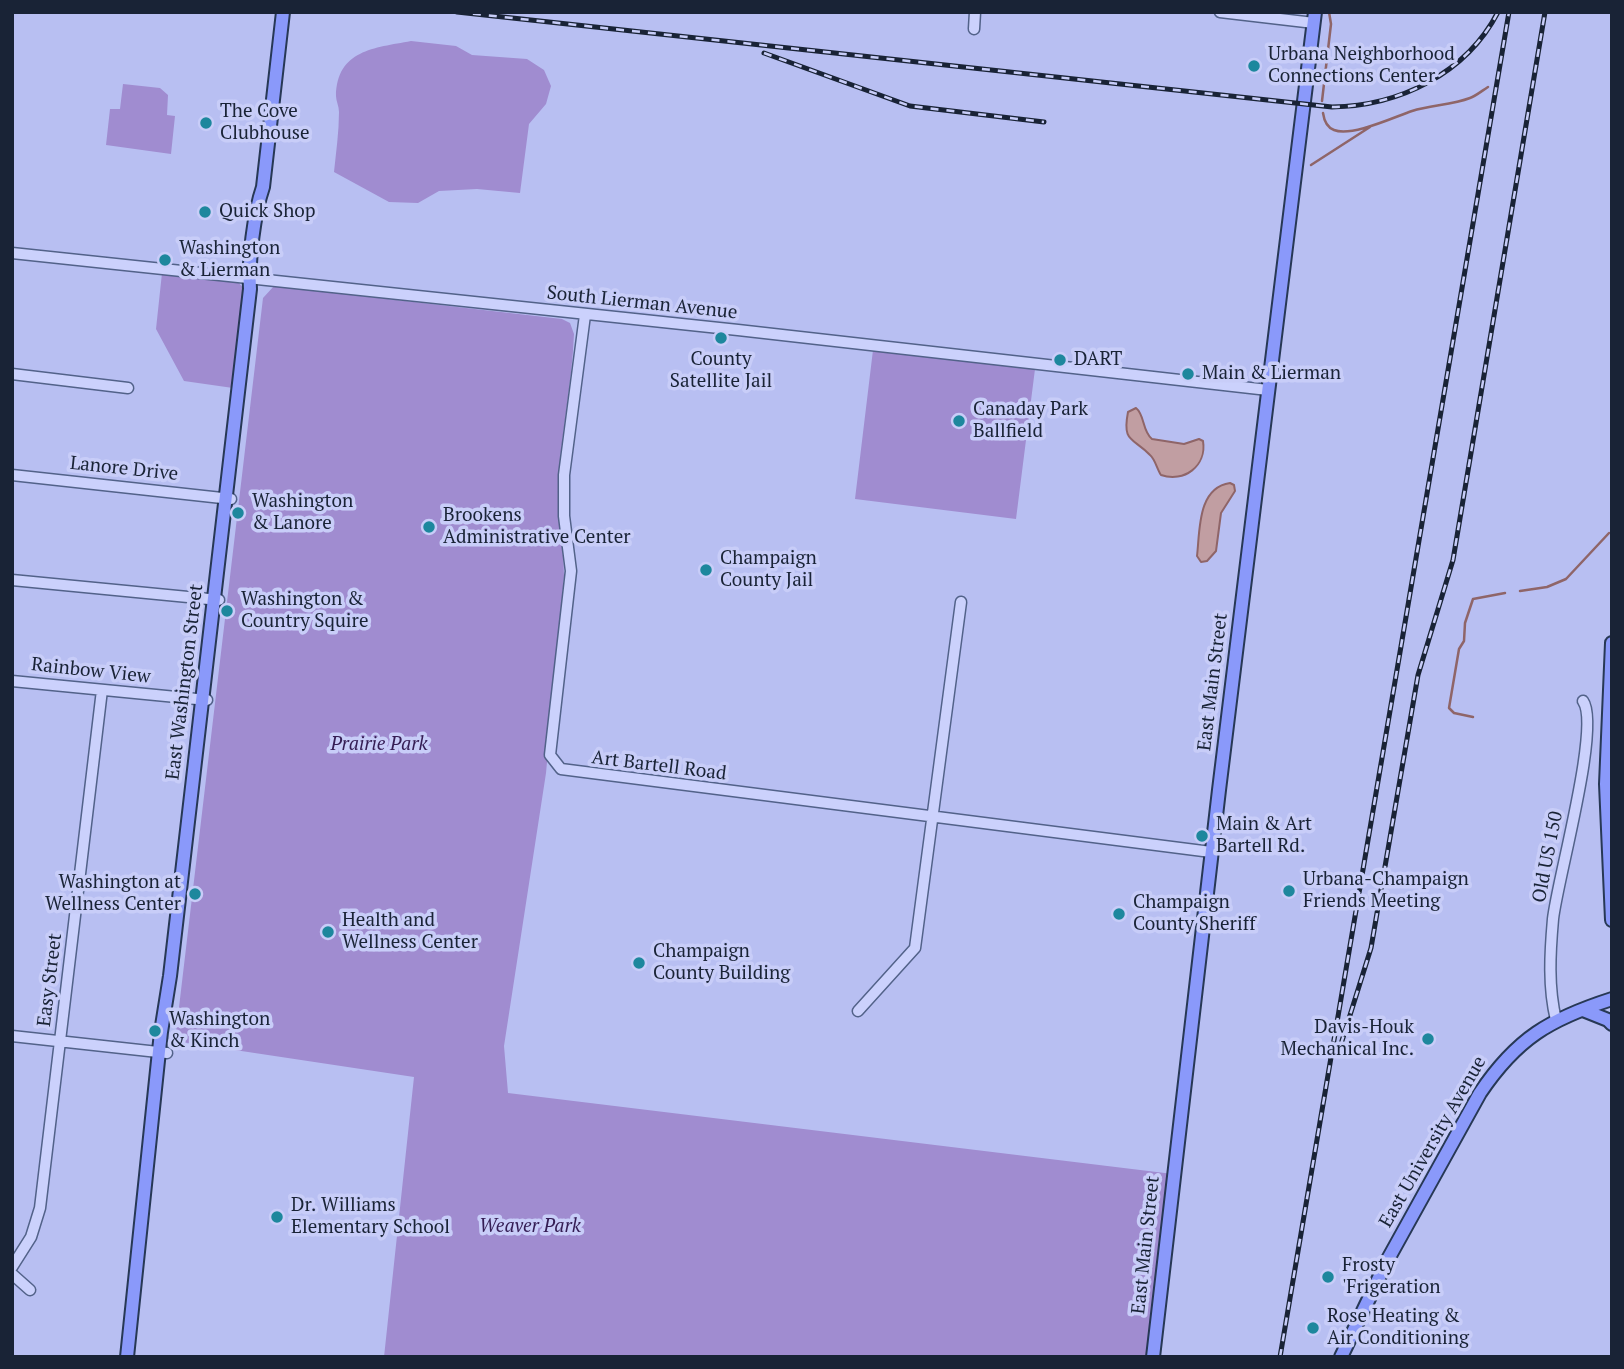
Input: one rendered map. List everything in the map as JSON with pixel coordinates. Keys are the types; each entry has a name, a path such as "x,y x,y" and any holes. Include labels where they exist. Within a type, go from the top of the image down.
{"main road":[{"name":"East Washington Street","path":"127,1357 229,498 283,12"},
{"name":"East Washington Street","path":"254,279 289,12"},
{"name":"East Main Street","path":"1153,1357 1315,18"},
{"path":"1612,643 1606,785 1612,920"},
{"name":"East University Avenue","path":"1340,1357 1380,1275 1480,1093 1502,1062 1528,1037 1556,1020 1612,999"},
{"path":"1583,1010 1612,1024"},
{"name":"East Washington Street","path":"132,1357 163,1053"}],"street":[{"path":"974,29 975,12"},
{"path":"1220,12 1315,18"},
{"name":"South Lierman Avenue","path":"12,253 1268,390"},
{"name":"Art Bartell Road","path":"584,315 564,475 564,516 571,570 551,740 552,760 561,769 567,772 1212,852"},
{"path":"12,374 128,388"},
{"name":"Lanore Drive","path":"12,475 229,498"},
{"path":"12,580 217,600"},
{"path":"858,1011 915,948 961,602"},
{"name":"Rainbow View","path":"12,681 205,700"},
{"name":"Easy Street","path":"12,1267 31,1237 40,1208 102,690"},
{"name":"Old US 150","path":"1556,1020 1550,994 1551,941 1559,882 1584,761 1588,716 1583,701"},
{"path":"12,1036 163,1053"},
{"path":"12,1274 30,1290"}],"green space":[{"path":"411,41 456,46 472,55 527,59 544,70 551,86 546,104 529,124 520,193 477,189 439,191 418,203 389,202 334,172 339,119 336,96 343,69 350,60 371,49"},
{"path":"123,84 160,88 168,95 167,115 175,116 171,154 106,145 110,109 120,109"},
{"path":"162,273 239,283 244,289 233,388 184,381 156,329"},
{"path":"274,286 562,319 570,323 574,334 558,490 564,576 546,773 504,1046 508,1093 1173,1174 1151,1357 384,1357 414,1077 175,1041 263,298"},
{"path":"873,350 1035,369 1016,519 855,499"}],"shaded area":[{"path":"1136,408 1152,439 1184,444 1199,439 1203,441 1198,465 1178,477 1161,475 1152,457 1128,434 1128,412"},
{"path":"1230,483 1234,485 1235,491 1221,513 1216,551 1207,561 1201,562 1197,556 1202,512 1211,493"}],"waterway":[{"path":"1322,101 1331,24 1329,12"},
{"path":"1323,113 1331,129 1351,131 1419,109 1463,100 1488,87"},
{"path":"1311,165 1370,127"},
{"path":"1520,591 1547,587 1566,579 1609,533"},
{"path":"1473,717 1454,713 1449,708 1459,649 1464,641 1465,623 1473,599 1505,593"}],"railway":[{"path":"457,12 1332,107 1382,100 1406,93 1428,82 1468,53 1498,12"},
{"path":"1280,1357 1509,12"},
{"path":"1341,1044 1371,948 1418,675 1453,560 1545,12"},
{"path":"764,53 910,106 1044,122"}],"place":[{"name":"Urbana Neighborhood Connections Center","path":"1254,66"},
{"name":"The Cove Clubhouse","path":"206,123"},
{"name":"Quick Shop","path":"205,212"},
{"name":"Washington & Lierman","path":"165,260"},
{"name":"County Satellite Jail","path":"721,338"},
{"name":"DART","path":"1060,360"},
{"name":"Main & Lierman","path":"1188,374"},
{"name":"Canaday Park Ballfield","path":"959,421"},
{"name":"Washington & Lanore","path":"238,513"},
{"name":"Brookens Administrative Center","path":"429,527"},
{"name":"Champaign County Jail","path":"706,570"},
{"name":"Washington & Country Squire","path":"227,611"},
{"name":"Main & Art Bartell Rd.","path":"1202,836"},
{"name":"Urbana-Champaign Friends Meeting","path":"1289,891"},
{"name":"Washington at Wellness Center","path":"195,894"},
{"name":"Champaign County Sheriff","path":"1119,914"},
{"name":"Health and Wellness Center","path":"328,932"},
{"name":"Champaign County Building","path":"639,963"},
{"name":"Washington & Kinch","path":"155,1031"},
{"name":"Davis-Houk Mechanical Inc.","path":"1428,1039"},
{"name":"Dr. Williams Elementary School","path":"277,1217"},
{"name":"Frosty 'Frigeration","path":"1328,1277"},
{"name":"Rose Heating & Air Conditioning","path":"1313,1328"}],"park label":[{"name":"Prairie Park","path":"379,745"},
{"name":"Weaver Park","path":"530,1227"}]}
